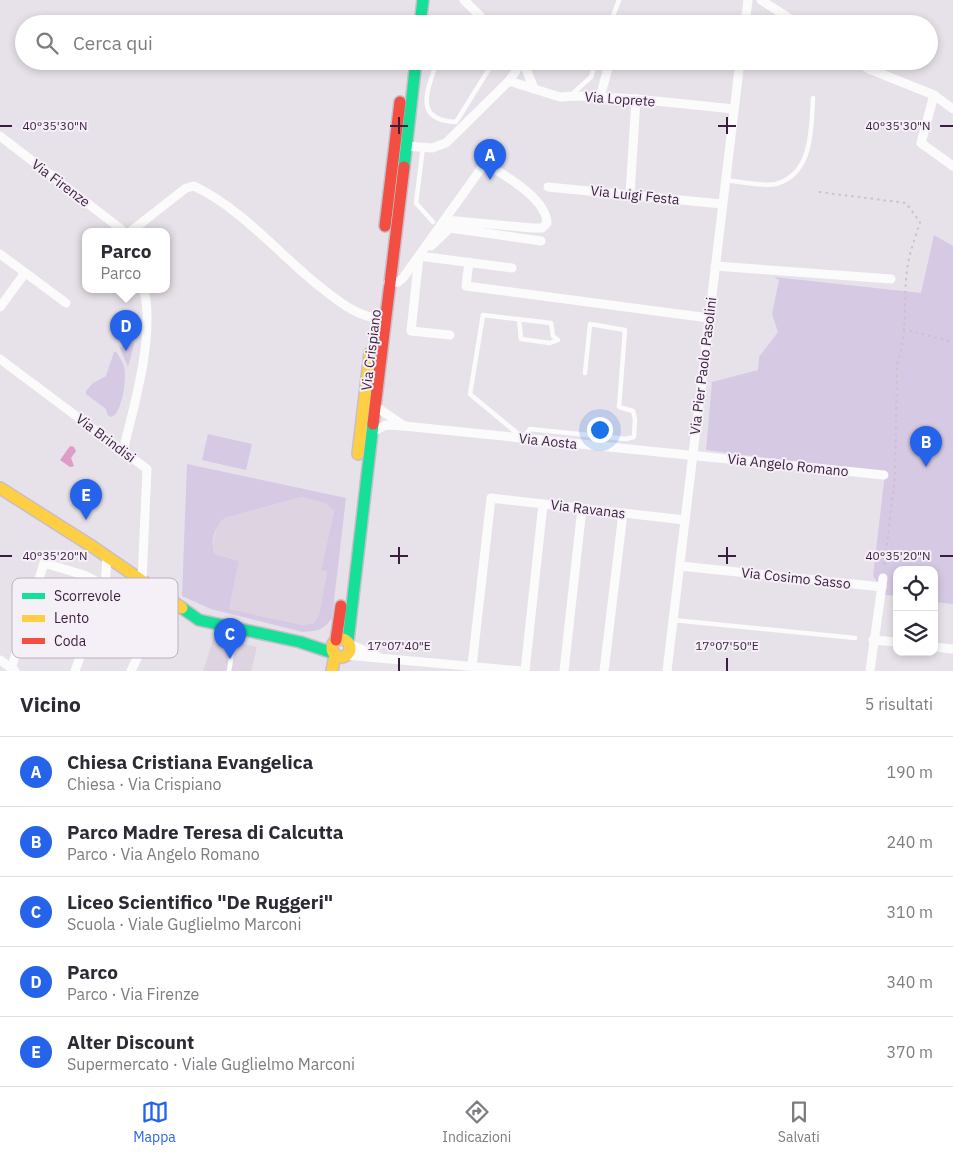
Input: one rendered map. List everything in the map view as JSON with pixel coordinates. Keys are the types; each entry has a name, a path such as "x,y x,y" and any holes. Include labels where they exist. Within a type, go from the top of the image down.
{"main road":[{"path":"411,15 413,0"},
{"path":"421,15 423,0"},
{"name":"Via Crispiano","path":"343,671 341,648 374,318 405,70"},
{"name":"Via Crispiano","path":"332,671 341,648 372,432 388,283 415,70"},
{"path":"0,488 138,578"},
{"path":"178,606 199,620 300,642 341,648"}],"street":[{"path":"464,0 479,15"},
{"path":"746,15 748,0"},
{"path":"760,0 784,15"},
{"path":"406,146 432,148 446,143 509,81 516,70"},
{"path":"527,70 534,89"},
{"path":"600,97 608,70"},
{"name":"Via Pier Paolo Pasolini","path":"667,671 739,70"},
{"path":"872,70 934,95 953,110"},
{"name":"Via Loprete","path":"509,81 560,97 636,99 734,110"},
{"path":"934,95 921,143 953,166"},
{"path":"630,194 636,99"},
{"name":"Via Firenze","path":"0,136 117,228"},
{"path":"388,283 398,282 403,278 485,163 519,185 547,214 547,223 542,228 446,220"},
{"path":"136,228 186,188 194,186 256,229 291,263 347,308 374,318"},
{"name":"Via Luigi Festa","path":"548,186 722,204"},
{"path":"450,335 411,331 419,256 450,228 541,240"},
{"path":"0,254 66,303"},
{"path":"419,256 512,268"},
{"path":"469,262 466,286 709,318"},
{"path":"715,266 891,279"},
{"path":"0,307 26,273"},
{"path":"123,451 140,380 148,307 145,293"},
{"name":"Via Brindisi","path":"0,359 146,469 142,578"},
{"path":"375,406 404,426"},
{"path":"372,432 386,425 404,426"},
{"name":"Via Aosta","path":"404,426 693,456"},
{"name":"Via Angelo Romano","path":"693,456 884,475"},
{"name":"Via Ravanas","path":"477,668 491,498 685,520"},
{"path":"341,648 382,658 523,671 543,504"},
{"path":"564,671 582,508"},
{"path":"604,671 623,513"},
{"path":"106,578 107,557"},
{"path":"40,578 44,563 89,578"},
{"name":"Via Cosimo Sasso","path":"680,566 882,582"},
{"path":"870,671 882,582"},
{"path":"873,640 893,642"},
{"path":"938,647 953,649"},
{"path":"75,671 80,658"},
{"path":"131,671 137,658"},
{"path":"0,660 13,670"}],"lane":[{"path":"613,15 618,0"},
{"path":"434,70 424,101 427,109 442,121 456,122 488,70"},
{"path":"570,96 591,77 593,70"},
{"path":"725,180 774,184 792,176 805,160 809,146 813,98"},
{"path":"423,147 416,203 433,222"},
{"path":"519,319 521,340 550,343 558,340 553,336 551,323 519,319 483,315 470,394 523,438 530,429 626,439 634,437 635,419 633,411 619,407 625,330 590,324 585,374"},
{"path":"673,620 855,638"},
{"path":"228,671 236,629"}],"path":[{"path":"819,192 906,203 920,222 908,264 903,329 904,346 897,364 895,476 882,582"},
{"path":"903,329 953,342"}],"shaded area":[{"path":"934,235 953,246 953,604 938,602 938,566 893,566 893,596 886,595 873,576 885,473 706,450 712,382 758,370 759,357 778,332 772,314 779,280 774,277 921,293"},
{"path":"127,319 136,323 134,345 128,367 119,346 122,348 122,321"},
{"path":"114,352 116,352 123,364 125,377 119,408 112,417 108,416 106,409 86,394 86,391 93,383 106,376"},
{"path":"208,434 252,444 246,470 202,460"},
{"path":"70,446 74,447 76,451 71,458 74,466 70,467 60,460"},
{"path":"187,464 346,498 332,618 323,627 303,632 211,609 182,596","holes":["301,497 325,503 334,511 321,570 327,571 319,615 314,623 303,625 229,609 239,561 215,554 213,550 214,535 221,521 225,518"]},
{"path":"301,497 325,503 334,511 321,570 327,570 319,615 314,623 303,625 229,609 239,561 215,554 212,547 217,526 225,518"},
{"path":"214,637 257,647 251,671 203,671"}],"traffic: fast":[{"path":"421,15 423,0"},
{"path":"404,167 415,70"},
{"path":"348,641 373,424"},
{"path":"182,608 199,620 300,642 333,653"}],"traffic: slow":[{"path":"358,454 370,353"},
{"path":"0,488 138,578"},
{"path":"178,605 182,608"},
{"path":"341,639 347,642 350,648 347,654 341,657 335,654 332,648 335,642 341,639"},
{"path":"332,671 335,655"}],"traffic: jam":[{"path":"385,226 400,102"},
{"path":"373,424 404,167"},
{"path":"336,640 341,606"}],"place":[{"name":"Chiesa Cristiana Evangelica","path":"490,180"},
{"name":"Parco","path":"126,351"},
{"name":"Parco Madre Teresa di Calcutta","path":"926,467"},
{"name":"Alter Discount","path":"86,520"},
{"name":"Liceo Scientifico \"De Ruggeri\"","path":"230,659"}]}
